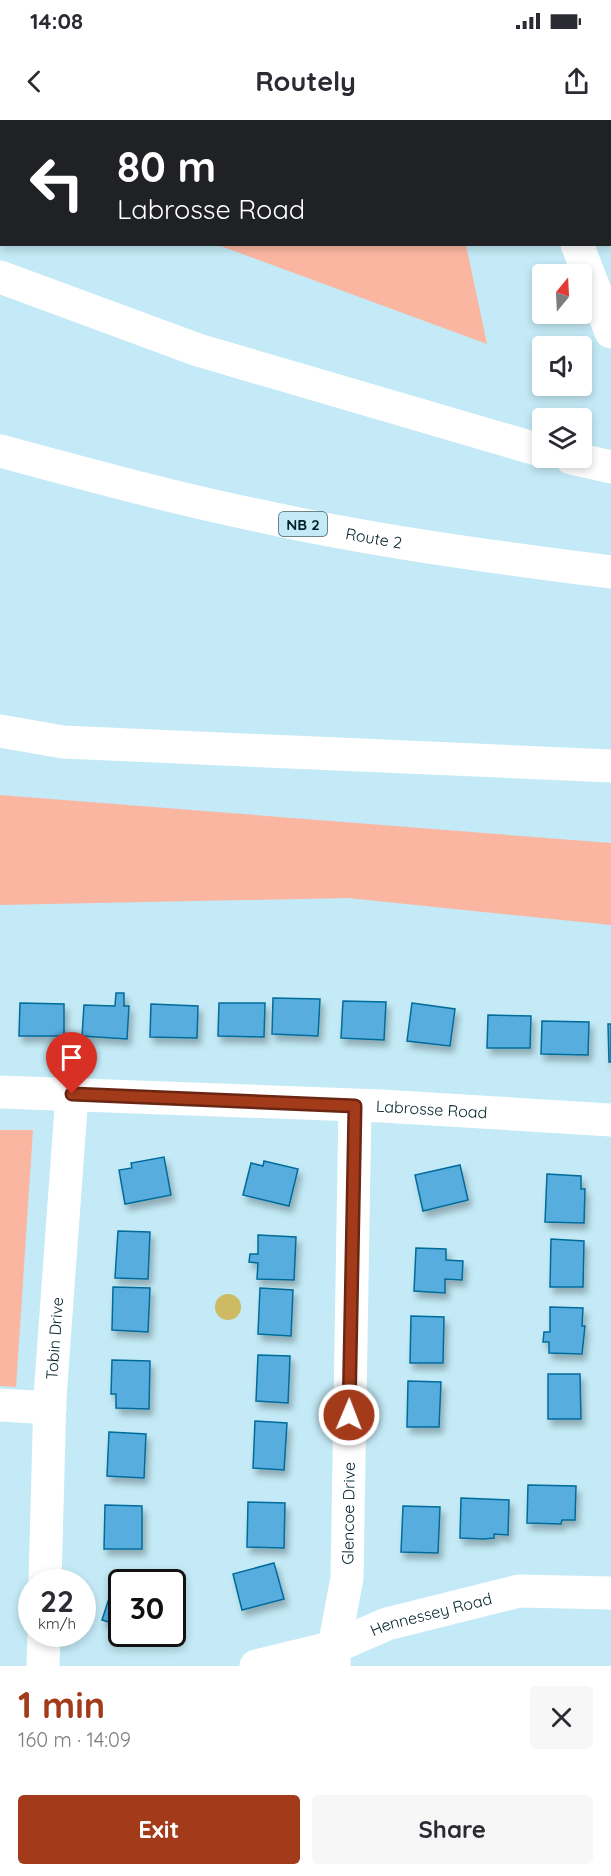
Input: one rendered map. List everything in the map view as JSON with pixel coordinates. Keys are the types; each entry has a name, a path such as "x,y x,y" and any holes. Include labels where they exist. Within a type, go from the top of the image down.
{"main road":[{"path":"578,246 611,332"},
{"path":"0,277 198,350 532,448"},
{"name":"Route 2","path":"0,450 121,484 258,516 486,556 611,572"},
{"path":"592,463 611,467"},
{"path":"0,731 63,742 611,766"},
{"name":"Labrosse Road","path":"0,1092 355,1106 611,1120"},
{"name":"Tobin Drive","path":"45,1569 50,1408 72,1094"},
{"name":"Glencoe Drive","path":"334,1656 347,1578 355,1106"},
{"path":"0,1405 50,1408"},
{"name":"Hennessey Road","path":"256,1666 334,1656 387,1624 519,1591 611,1593"},
{"path":"43,1666 44,1647"}],"shaded area":[{"path":"221,246 466,246 487,344"},
{"path":"0,795 611,843 611,925 348,898 0,905"},
{"path":"0,1130 33,1130 16,1387 0,1386"},
{"path":"228,1294 237,1298 241,1307 237,1316 228,1320 219,1316 215,1307 219,1298"}],"building":[{"path":"116,993 124,993 124,1006 129,1006 127,1039 82,1036 84,1005 115,1006"},
{"path":"273,998 320,999 318,1036 272,1034"},
{"path":"343,1001 386,1002 384,1040 341,1038"},
{"path":"20,1003 64,1004 64,1036 19,1036"},
{"path":"219,1003 265,1003 264,1037 218,1036"},
{"path":"412,1003 455,1009 450,1046 407,1041"},
{"path":"151,1004 198,1006 197,1038 150,1037"},
{"path":"488,1015 531,1016 530,1048 487,1048"},
{"path":"542,1021 589,1022 588,1055 541,1054"},
{"path":"608,1024 611,1024 611,1062 609,1062"},
{"path":"164,1157 171,1195 125,1204 119,1170 132,1168 131,1163"},
{"path":"264,1161 298,1169 289,1206 243,1195 251,1163 263,1166"},
{"path":"460,1165 468,1200 423,1211 415,1175"},
{"path":"547,1174 581,1176 581,1189 585,1189 584,1223 545,1222"},
{"path":"118,1231 150,1232 148,1279 115,1278"},
{"path":"258,1235 296,1237 294,1280 257,1279 258,1263 249,1262 250,1254 258,1254"},
{"path":"551,1239 584,1241 583,1287 550,1287"},
{"path":"416,1248 446,1249 446,1260 463,1261 462,1280 445,1279 445,1293 414,1291"},
{"path":"113,1287 150,1288 148,1332 112,1330"},
{"path":"260,1288 293,1290 291,1336 258,1334"},
{"path":"550,1307 583,1308 582,1326 585,1326 582,1354 549,1353 549,1342 543,1342 544,1332 550,1332"},
{"path":"411,1316 444,1317 443,1363 410,1363"},
{"path":"258,1355 290,1356 288,1403 256,1401"},
{"path":"112,1360 150,1361 149,1409 116,1408 116,1394 111,1394"},
{"path":"548,1374 580,1374 581,1419 548,1419"},
{"path":"408,1381 441,1382 439,1427 407,1427"},
{"path":"255,1421 287,1423 284,1470 253,1468"},
{"path":"109,1432 146,1434 144,1478 107,1476"},
{"path":"528,1485 576,1486 575,1520 562,1520 561,1524 527,1523"},
{"path":"461,1498 509,1500 508,1535 494,1534 494,1538 484,1539 460,1538"},
{"path":"248,1502 285,1503 284,1548 247,1547"},
{"path":"105,1505 142,1506 142,1549 104,1549"},
{"path":"403,1506 440,1507 438,1553 401,1552"},
{"path":"274,1563 284,1599 242,1610 233,1574"},
{"path":"108,1602 108,1622 102,1620"}],"route":[{"path":"72,1094 355,1106 349,1415"}]}
